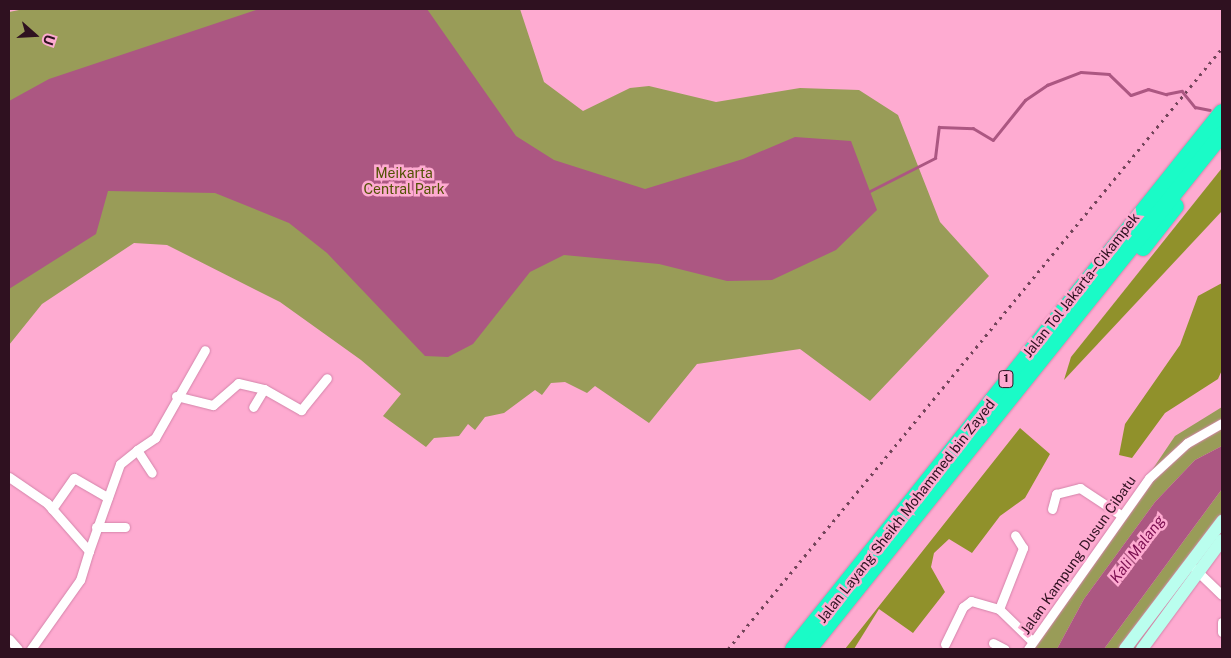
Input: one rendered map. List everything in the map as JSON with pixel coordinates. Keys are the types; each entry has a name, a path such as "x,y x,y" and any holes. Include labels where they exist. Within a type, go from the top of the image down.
{"highway":[{"name":"Jalan Layang Sheikh Mohammed bin Zayed","path":"794,649 1222,113"},
{"name":"Jalan Layang Sheikh Mohammed bin Zayed","path":"809,649 1222,134"},
{"name":"Jalan Tol Jakarta–Cikampek","path":"820,649 1222,151"}],"main road":[{"path":"1134,648 1193,567 1222,521"},
{"path":"1193,567 1222,540"}],"street":[{"path":"31,649 80,580 96,527 120,464 155,438 176,396 205,350"},
{"path":"176,396 213,405 234,384 264,389 301,410 327,378"},
{"path":"253,407 264,389"},
{"name":"Jalan Kampung Dusun Cibatu","path":"1031,647 1120,515 1149,478 1179,450 1222,423"},
{"path":"137,450 152,473"},
{"path":"9,477 52,509 89,551"},
{"path":"52,509 74,478 108,498"},
{"path":"1052,508 1056,494 1080,488 1120,515"},
{"path":"96,527 125,527"},
{"path":"999,609 1023,548 1015,535"},
{"path":"1193,567 1222,595"},
{"path":"945,644 966,602 999,609 1031,647"},
{"path":"1222,622 1222,632"},
{"path":"993,643 1005,649"}],"green space":[{"name":"Meikarta Central Park","path":"24,9 520,9 544,82 583,111 630,88 649,86 716,102 800,88 859,90 898,115 940,222 989,276 870,401 800,349 697,364 649,423 595,386 587,393 565,382 551,383 542,395 535,390 504,413 485,417 475,430 468,424 459,436 434,438 426,447 383,416 401,394 361,360 280,302 167,245 134,243 42,304 9,345 9,12"},
{"path":"1222,407 1222,446 1195,460 1155,502 1084,599 1057,649 1031,649 1175,436"},
{"path":"1222,489 1222,540 1142,649 1104,649"}],"shaded area":[{"path":"1222,168 1222,211 1064,380 1071,357"},
{"path":"1222,283 1222,370 1218,379 1165,413 1132,458 1119,455 1125,424 1180,345 1198,296"},
{"path":"1020,428 1050,454 1025,498 1000,516 972,553 949,539 934,553 931,567 945,592 913,633 879,609 854,649 845,649"}],"water":[{"path":"259,9 427,9 516,136 554,160 645,189 743,159 795,137 851,141 877,210 836,250 772,280 727,281 659,264 564,255 530,272 473,344 448,357 425,356 327,253 289,223 215,193 108,191 96,234 9,289 9,101 49,79"},
{"name":"Kali Malang","path":"1222,446 1222,489 1104,649 1057,649 1084,599 1155,502 1195,460"}],"waterway":[{"path":"870,191 935,158 939,127 973,128 993,140 1025,100 1047,85 1081,72 1109,74 1131,95 1148,89 1166,94 1182,91 1195,107 1210,110"}],"railway":[{"path":"728,649 1222,48"}]}
